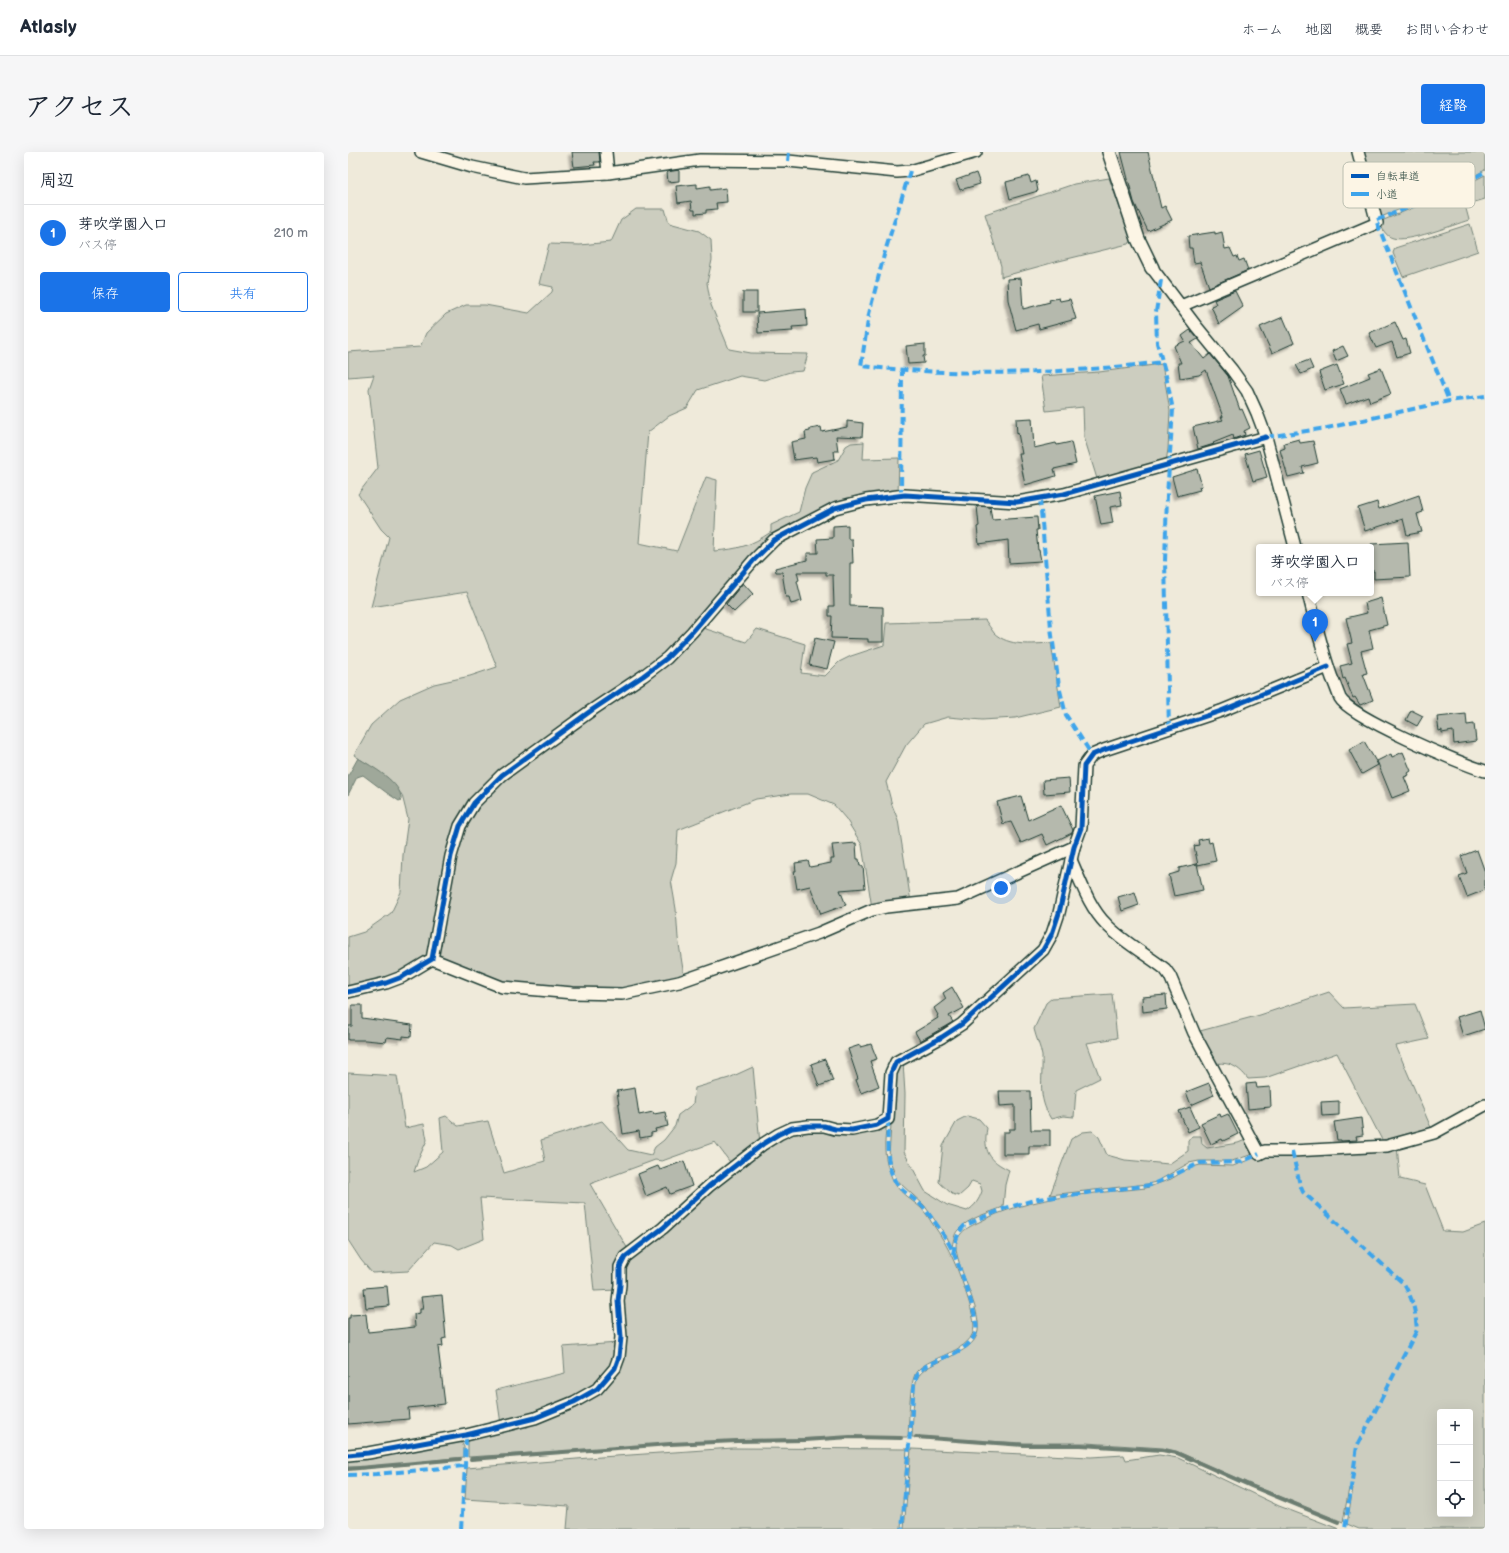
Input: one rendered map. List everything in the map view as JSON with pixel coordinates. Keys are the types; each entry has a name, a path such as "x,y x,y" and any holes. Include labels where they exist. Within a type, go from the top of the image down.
{"street":[{"path":"421,152 472,167 524,178 608,173 700,160 788,161 898,172 910,171 976,152"},
{"path":"606,152 608,173"},
{"path":"1109,152 1138,239 1152,268 1232,370 1246,391 1257,413 1266,437 1294,544"},
{"path":"1358,152 1361,162"},
{"path":"1181,306 1377,223 1373,208"},
{"path":"348,992 386,984 402,977 432,958 451,856 460,826 474,802 502,775 667,658 692,632 753,561 774,540 834,508 866,500 905,495 1017,502 1040,499 1064,494 1266,437"},
{"path":"1309,596 1328,667 1340,698 1352,710 1377,724 1469,766 1485,771"},
{"path":"348,1455 368,1453 466,1435 515,1424 535,1418 574,1402 597,1389 615,1368 619,1358 621,1337 618,1301 620,1267 625,1257 663,1228 709,1186 763,1144 779,1134 792,1128 808,1126 852,1130 877,1125 888,1119 891,1073 896,1062 942,1037 962,1024 1043,950 1052,934 1059,913 1074,847 1081,828 1084,766 1092,755 1221,711 1328,667"},
{"path":"432,958 502,987 573,993 622,994 679,982 819,933 872,910 958,898 1074,847"},
{"path":"1071,860 1081,884 1097,914 1117,934 1165,969 1170,976 1194,1032 1259,1154 1265,1151 1387,1146 1434,1133 1485,1105"}],"shaded area":[{"path":"1363,152 1485,152 1485,170 1475,175 1475,162 1366,162"},
{"path":"1485,175 1485,199 1475,202 1475,180"},
{"path":"1109,178 1132,241 1128,244 1001,277 1001,266 985,214 1074,184"},
{"path":"1379,208 1403,208 1381,217"},
{"path":"1413,208 1466,208 1469,220 1419,236 1400,239 1388,236 1384,232 1379,222"},
{"path":"636,209 665,209 669,223 699,231 711,240 712,260 707,283 711,305 729,349 751,353 808,354 803,371 790,372 764,380 740,376 698,390 687,408 669,416 648,432 639,543 677,551 706,477 717,480 714,551 737,548 757,541 771,532 771,525 799,512 805,488 812,472 838,460 846,446 851,443 864,442 863,459 899,458 898,493 795,525 665,657 558,730 464,815 430,956 395,977 348,988 348,937 364,932 391,913 401,892 403,855 408,819 402,795 390,780 354,755 371,725 400,699 434,684 470,676 497,667 467,592 371,607 389,537 381,529 358,494 378,468 369,389 374,375 348,377 348,352 420,347 426,333 446,314 466,305 485,305 529,313 552,292 553,287 539,284 549,244 580,245 611,242 621,220"},
{"path":"1470,224 1478,251 1403,277 1393,253 1395,248"},
{"path":"1162,364 1170,411 1166,462 1098,482 1084,437 1083,407 1046,411 1041,376 1099,372"},
{"path":"985,620 994,633 1007,641 1021,644 1051,643 1061,707 1015,718 982,720 948,717 924,724 906,745 886,782 892,805 898,820 911,902 872,908 862,845 846,819 834,805 808,794 791,794 756,799 678,830 676,863 671,880 684,976 636,989 514,990 439,956 434,956 461,832 489,789 700,627 746,642 757,629 805,644 801,673 825,676 839,662 851,656 884,645 886,623"},
{"path":"358,758 378,770 392,781 397,787 401,800 399,801 363,775 357,777 348,795 348,776"},
{"path":"1329,992 1344,1008 1415,1004 1429,1039 1396,1046 1432,1130 1382,1140 1337,1053 1265,1078 1248,1079 1241,1071 1229,1064 1213,1064 1198,1035 1200,1031 1260,1015"},
{"path":"1112,994 1117,1038 1087,1043 1100,1078 1076,1090 1074,1117 1063,1116 1051,1119 1042,1096 1042,1056 1034,1029 1046,1003 1052,998"},
{"path":"903,1062 905,1094 904,1152 925,1191 947,1205 967,1211 978,1200 982,1191 980,1184 972,1181 968,1188 959,1196 952,1194 939,1182 943,1146 957,1121 967,1116 979,1119 987,1128 986,1143 989,1154 997,1163 1009,1170 1005,1185 1003,1207 979,1216 962,1226 954,1238 952,1248 947,1237 924,1205 896,1178 889,1157 894,1075"},
{"path":"753,1067 760,1144 732,1165 715,1142 662,1161 655,1160 590,1184 629,1251 617,1290 594,1291 585,1203 480,1198 484,1239 459,1249 452,1245 434,1242 408,1271 372,1273 361,1260 348,1240 348,1073 397,1076 405,1128 424,1124 427,1140 414,1172 426,1167 443,1152 440,1118 446,1116 458,1126 488,1121 504,1173 545,1161 541,1140 602,1121 628,1150 651,1155 655,1147 664,1140 675,1126 678,1115 693,1104 695,1088 729,1078"},
{"path":"887,1122 885,1150 887,1163 894,1183 905,1195 924,1211 944,1242 962,1281 974,1323 972,1335 967,1342 923,1366 914,1376 909,1412 908,1437 850,1437 728,1441 468,1457 469,1438 573,1406 619,1366 624,1264 760,1149 786,1133"},
{"path":"1092,1131 1099,1137 1107,1155 1125,1160 1169,1164 1188,1151 1188,1141 1192,1136 1201,1136 1202,1144 1207,1148 1238,1143 1248,1139 1256,1153 1232,1161 1199,1161 1189,1163 1156,1182 1147,1184 1050,1195 1071,1139 1083,1132"},
{"path":"1397,1145 1400,1179 1425,1185 1443,1231 1463,1232 1485,1224 1485,1529 1359,1529 1347,1524 1353,1488 1349,1488 1343,1522 1250,1484 1176,1451 1163,1448 1086,1443 1024,1443 912,1437 914,1398 917,1379 922,1372 929,1367 968,1347 975,1340 978,1331 976,1312 956,1249 957,1240 964,1231 972,1225 1017,1207 1060,1198 1146,1188 1171,1179 1189,1168 1200,1165 1233,1166 1256,1157"},
{"path":"618,1343 606,1377 570,1401 501,1424 496,1390 565,1373 563,1347"},
{"path":"460,1440 464,1447 464,1457 368,1467 348,1467 348,1461"},
{"path":"733,1448 907,1449 901,1529 567,1529 569,1506 465,1499 467,1468"},
{"path":"911,1449 1091,1457 1124,1455 1126,1460 1159,1455 1178,1458 1279,1506 1339,1529 904,1529"}],"building":[{"path":"572,152 599,152 600,162 594,162 595,165 574,167"},
{"path":"1121,152 1148,152 1161,208 1165,206 1172,220 1148,231 1134,202"},
{"path":"679,170 679,181 668,182 667,172"},
{"path":"976,173 980,184 960,190 956,180"},
{"path":"1029,176 1031,183 1036,181 1038,191 1010,199 1006,182"},
{"path":"697,184 697,188 710,186 710,190 726,188 727,202 716,203 717,209 706,210 706,213 695,214 695,210 692,210 691,201 678,203 676,186"},
{"path":"1215,232 1215,234 1222,232 1225,249 1230,248 1234,257 1237,256 1239,261 1244,259 1248,270 1209,287 1200,262 1194,263 1192,248 1189,248 1188,236"},
{"path":"1021,278 1023,309 1050,302 1049,300 1059,298 1060,301 1070,299 1076,319 1039,329 1038,324 1016,330 1008,300 1007,279"},
{"path":"1235,291 1243,307 1219,324 1211,306 1216,304 1214,300"},
{"path":"743,292 757,292 757,312 743,312"},
{"path":"806,309 807,326 792,327 793,331 758,333 757,313"},
{"path":"1283,317 1294,343 1272,353 1260,327"},
{"path":"1395,322 1403,340 1406,339 1410,353 1397,357 1392,342 1376,348 1369,333"},
{"path":"1190,330 1198,339 1191,343 1204,359 1210,354 1228,376 1240,410 1242,409 1250,428 1244,431 1245,435 1234,439 1233,435 1213,443 1214,444 1198,449 1193,427 1223,420 1221,417 1223,417 1206,370 1199,375 1180,378 1178,363 1181,363 1174,346 1185,341 1182,336"},
{"path":"925,344 925,356 923,356 924,363 908,364 906,346"},
{"path":"1343,346 1348,356 1336,361 1332,351"},
{"path":"1309,360 1313,369 1301,374 1296,365"},
{"path":"1337,365 1344,384 1325,390 1319,372"},
{"path":"1381,368 1391,394 1370,402 1368,396 1346,404 1340,389 1370,377 1368,373"},
{"path":"1032,418 1034,448 1056,443 1057,445 1071,442 1076,464 1054,469 1056,476 1025,485 1019,454 1022,454 1018,433 1017,434 1016,419"},
{"path":"847,421 863,423 862,437 836,436 838,451 834,451 835,459 817,462 816,457 794,460 791,442 806,439 805,432 810,431 810,429 821,427 822,432 847,427"},
{"path":"1299,439 1300,443 1313,441 1318,463 1302,467 1304,473 1288,477 1280,450 1285,448 1284,443"},
{"path":"1259,450 1267,477 1253,481 1245,454"},
{"path":"1197,469 1202,486 1199,487 1200,490 1177,496 1172,477"},
{"path":"1120,491 1122,505 1110,507 1113,523 1101,525 1095,496"},
{"path":"1419,495 1423,512 1417,514 1422,532 1407,535 1403,519 1365,531 1358,508 1377,502 1379,509"},
{"path":"977,506 990,507 992,520 1037,517 1038,530 1036,530 1038,550 1041,561 1009,563 1008,540 979,544"},
{"path":"848,525 848,539 852,539 853,563 850,563 850,606 883,607 883,642 868,642 868,639 831,638 832,616 829,616 829,606 834,606 833,575 826,575 826,572 797,572 799,580 797,581 802,601 791,604 789,597 786,597 782,572 776,572 775,568 807,560 807,553 818,553 817,539 833,538 833,526"},
{"path":"1408,542 1410,577 1374,579 1374,544 1371,544"},
{"path":"743,583 753,594 734,612 726,604"},
{"path":"1381,598 1387,625 1369,630 1373,648 1361,651 1367,673 1363,674 1373,700 1360,705 1355,697 1353,698 1345,678 1343,679 1340,666 1352,663 1347,644 1352,643 1346,618 1367,613 1365,603"},
{"path":"815,638 834,642 827,669 809,665"},
{"path":"1411,710 1423,716 1417,726 1406,720"},
{"path":"1466,714 1467,725 1474,724 1476,741 1454,744 1453,731 1442,733 1442,730 1439,731 1437,717"},
{"path":"1364,741 1378,765 1362,774 1349,750"},
{"path":"1403,752 1411,771 1408,773 1409,775 1404,777 1410,791 1392,798 1377,761 1391,754 1392,757"},
{"path":"1069,778 1070,792 1044,794 1043,780"},
{"path":"1021,796 1028,820 1061,805 1073,830 1072,833 1047,845 1042,834 1021,843 1011,822 1003,824 997,802"},
{"path":"1208,838 1209,843 1212,842 1216,861 1198,865 1194,846 1199,845 1198,840"},
{"path":"856,843 857,859 859,859 860,866 863,866 865,888 840,890 846,905 821,914 810,886 797,889 794,871 796,871 795,863 808,861 810,867 831,863 831,859 834,859 832,845"},
{"path":"1477,850 1485,872 1485,890 1467,897 1459,876 1467,873 1461,856"},
{"path":"1197,864 1203,890 1174,896 1169,875 1179,872 1179,868"},
{"path":"1135,892 1139,905 1122,911 1118,897"},
{"path":"952,987 964,1008 949,1016 953,1022 920,1041 915,1032 938,1018 934,1008 946,999 943,993"},
{"path":"1166,995 1167,1009 1143,1012 1142,997"},
{"path":"352,1005 362,1005 362,1018 412,1025 411,1037 403,1036 403,1039 387,1037 386,1042 348,1040 348,1026 352,1026"},
{"path":"1480,1010 1485,1029 1463,1036 1457,1017"},
{"path":"871,1044 877,1059 870,1061 879,1086 861,1093 848,1049 860,1045 860,1047"},
{"path":"825,1059 833,1081 819,1086 811,1064"},
{"path":"1209,1083 1214,1095 1191,1105 1186,1092"},
{"path":"1256,1083 1257,1088 1270,1087 1271,1107 1248,1109 1246,1084"},
{"path":"635,1088 639,1115 653,1112 654,1114 665,1112 668,1126 655,1129 656,1132 651,1133 651,1136 640,1138 639,1131 623,1134 617,1091"},
{"path":"999,1091 1030,1091 1031,1130 1050,1130 1050,1146 1029,1146 1029,1154 1003,1154 1003,1132 1009,1132 1009,1129 1015,1129 1015,1105 1000,1106"},
{"path":"1339,1101 1339,1115 1322,1116 1321,1102"},
{"path":"1190,1107 1199,1127 1188,1132 1179,1111"},
{"path":"1220,1114 1221,1117 1228,1114 1238,1134 1223,1141 1222,1139 1211,1144 1201,1123"},
{"path":"1361,1118 1363,1135 1356,1136 1357,1140 1337,1140 1334,1122"},
{"path":"684,1161 692,1186 670,1194 667,1187 646,1196 638,1174 658,1166 660,1170"},
{"path":"387,1286 389,1306 366,1308 364,1288"},
{"path":"442,1295 446,1338 442,1339 443,1346 438,1347 445,1404 408,1408 409,1419 348,1424 348,1318 350,1318 350,1315 366,1314 368,1332 415,1327 414,1314 420,1313 420,1309 423,1309 421,1297"}],"waterway":[{"path":"471,1459 670,1444 805,1440 850,1437 901,1438"},
{"path":"916,1437 1024,1445 1081,1445 1162,1450 1177,1453 1338,1522"},
{"path":"348,1469 460,1459"}],"marked path":[{"path":"788,161 789,152"},
{"path":"910,171 884,255 869,314 861,366 937,372 1012,373 1088,369 1163,362"},
{"path":"1475,177 1485,172"},
{"path":"1377,220 1407,208"},
{"path":"1377,223 1449,401"},
{"path":"1161,280 1156,312 1157,343 1165,371 1173,410 1167,495 1165,562 1169,729"},
{"path":"901,496 902,371"},
{"path":"1266,437 1327,428 1449,401 1485,396"},
{"path":"1040,499 1051,628 1059,686 1066,715 1092,755"},
{"path":"888,1119 888,1157 891,1172 900,1188 924,1208 948,1242 964,1281 975,1317 976,1326 976,1332 971,1341 965,1347 924,1367 916,1377 914,1385 902,1529"},
{"path":"1292,1151 1303,1192 1404,1284 1414,1306 1416,1317 1417,1330 1357,1446 1345,1529"},
{"path":"953,1254 959,1232 964,1226 1006,1208 1038,1199 1151,1185 1200,1163 1241,1162 1259,1154"},
{"path":"461,1529 466,1435"},
{"path":"348,1475 465,1466"}],"cycle path":[{"path":"348,992 386,983 402,977 432,959 451,856 460,826 474,803 502,775 667,658 692,632 753,561 774,540 835,508 866,500 905,495 1017,502 1064,494 1266,437"},
{"path":"348,1455 368,1453 466,1435 535,1418 574,1402 597,1389 615,1368 619,1357 621,1337 618,1301 620,1267 625,1257 663,1228 709,1186 763,1144 779,1134 792,1128 808,1126 824,1126 835,1129 852,1130 877,1125 888,1119 891,1073 896,1062 942,1037 962,1024 1043,950 1052,934 1059,913 1074,847 1081,828 1084,766 1092,755 1221,711 1328,667"}],"place":[{"name":"芽吹学園入口","path":"1315,642"}]}
